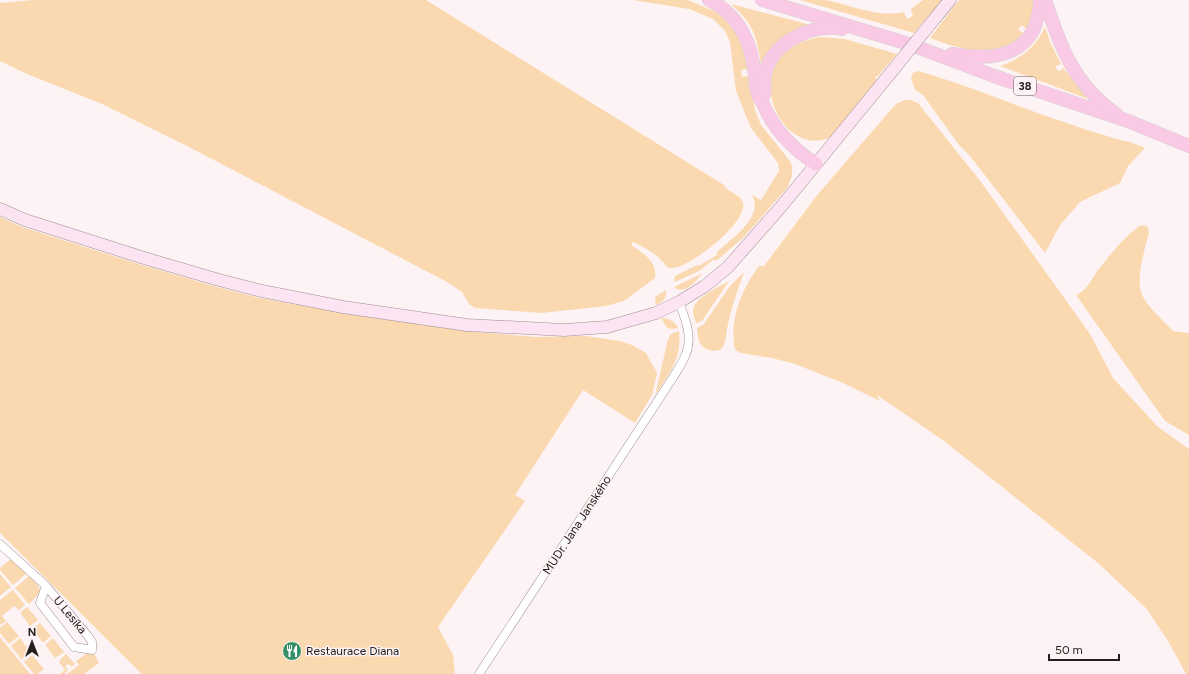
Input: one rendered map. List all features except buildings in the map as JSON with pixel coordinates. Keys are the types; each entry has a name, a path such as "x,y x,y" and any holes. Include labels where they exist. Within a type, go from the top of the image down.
{"main road":[{"path":"708,0 731,16 746,37 751,54 758,93 768,116 782,135 797,150 816,164"},
{"name":"38","path":"762,0 922,48 994,76 1128,121 1189,146"},
{"path":"0,209 25,220 219,280 262,291 343,307 467,324 564,330 600,328 639,319 656,313 679,302 704,286 728,267 780,208 950,0"},
{"path":"922,48 967,56 984,57 1008,53 1027,39 1031,34 1038,18 1040,0"},
{"path":"1045,0 1066,58 1074,70 1103,103 1128,121"},
{"path":"763,105 766,68 774,55 798,36 809,32 834,28 894,40"}],"street":[{"name":"MUDr. Jana Janského","path":"479,674 674,376 686,354 688,346 688,327 679,302"},
{"name":"U Lesíka","path":"0,544 46,586 88,636 92,642 92,650 74,647 40,603 46,586"}],"shaded area":[{"path":"33,0 426,0 724,185 728,190 742,200 742,211 737,221 716,243 691,261 680,266 672,268 666,266 653,253 633,242 631,245 649,258 654,267 655,278 624,301 606,306 542,313 475,308 469,304 462,292 447,282 189,147 102,104 27,74 0,61 0,3"},
{"path":"633,0 688,0 716,12 723,17 737,34 742,46 748,69 741,70 742,77 749,76 755,110 761,125 790,161 792,166 792,176 787,188 743,238 716,261 714,259 699,271 675,282 675,276 697,265 699,266 717,255 717,252 743,228 752,217 755,209 752,195 761,200 779,171 778,163 751,128 736,91 730,42 725,31 713,19 689,9"},
{"path":"800,0 825,0 874,12 904,12 907,19 913,16 911,9 923,0 942,0 914,33"},
{"path":"959,0 1033,0 1032,15 1026,29 1022,25 1018,30 1022,32 1022,34 1013,43 1002,48 978,51 953,46 930,38"},
{"path":"731,4 811,25 794,31 782,38 771,49 761,64 753,31 745,18"},
{"path":"1045,27 1051,44 1061,64 1056,66 1056,68 1060,71 1063,68 1091,100 1000,66 1027,52 1037,41"},
{"path":"820,37 845,39 897,54 879,75 875,77 877,80 831,137 812,140 795,134 781,120 773,102 771,82 777,62 793,47"},
{"path":"918,71 1080,128 1131,142 1145,148 1128,166 1120,183 1080,202 1060,225 1045,253 970,156 959,145 923,95 915,90 911,78 913,73"},
{"path":"905,100 911,100 918,103 981,182 1090,334 1113,378 1158,427 1189,449 1189,674 1186,674 1168,641 1146,608 1098,563 944,441 877,395 880,401 843,383 795,364 772,358 741,353 735,350 734,328 738,306 747,285 759,266 764,266 818,194 896,104"},
{"path":"0,217 22,227 142,265 260,298 342,313 466,331 536,337 586,336 620,341 632,345 646,353 657,373 652,395 635,423 583,390 515,495 525,501 438,627 453,655 455,674 140,674 141,673 0,533"},
{"path":"1141,225 1148,227 1149,233 1140,271 1140,286 1143,297 1173,331 1189,333 1189,435 1165,421 1076,295 1083,291 1118,246"},
{"path":"744,272 732,307 724,345 718,351 706,349 700,343 697,328 703,325 730,286"},
{"path":"703,273 686,289 682,290 674,287"},
{"path":"729,281 702,321 696,323 693,311 694,306 702,297"},
{"path":"666,290 664,300 656,305 655,297"},
{"path":"661,318 671,320 678,328 667,328"},
{"path":"679,331 676,358 670,373 655,396 668,339 671,334"},
{"path":"12,558 27,573 13,585 0,570 0,568"},
{"path":"0,574 11,587 0,596"},
{"path":"29,576 37,584 40,590 38,595 29,604 15,588"},
{"path":"13,590 25,605 19,610 14,606 2,616 6,621 0,625 0,600"},
{"path":"27,607 38,620 30,626 21,614 21,612"},
{"path":"7,622 19,636 9,644 0,633 0,628"},
{"path":"40,623 51,636 44,642 42,642 34,630 34,627"},
{"path":"0,637 30,674 0,674"},
{"path":"20,638 31,653 22,660 11,646"},
{"path":"53,638 64,652 55,658 46,646 46,644"},
{"path":"92,650 99,663 84,674 67,674 79,665 76,661"},
{"path":"66,654 75,664 72,667 69,664 65,666 68,670 64,674 60,674 65,670 59,662"},
{"path":"32,655 44,669 37,674 34,674 24,662"}],"place":[{"name":"Restaurace Diana","path":"292,651"}]}
